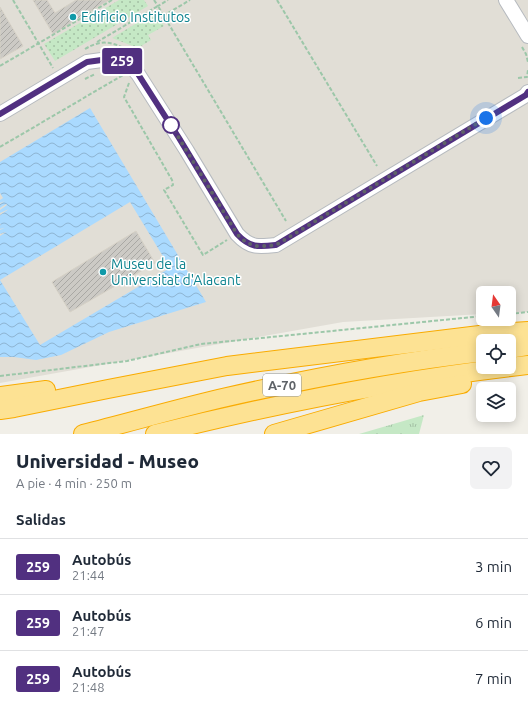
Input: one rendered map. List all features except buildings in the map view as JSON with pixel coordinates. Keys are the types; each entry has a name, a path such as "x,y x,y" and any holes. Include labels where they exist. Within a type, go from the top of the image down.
{"highway":[{"path":"0,410 227,366 488,334 528,331"},
{"path":"516,348 528,346"},
{"name":"A-70","path":"83,434 225,398 280,386 363,370 476,353"},
{"path":"274,434 419,392 484,380 527,365"},
{"name":"A-70","path":"155,434 242,413 367,388 436,376 527,365"},
{"path":"0,396 54,389 108,388"},
{"path":"0,404 108,388"}],"street":[{"path":"506,0 528,36"},
{"path":"0,114 87,62 109,59 129,64 138,74 179,138 237,234 244,242 260,247 276,245 526,95 526,86"}],"path":[{"path":"13,0 57,73"},
{"path":"0,66 112,0"},
{"path":"154,0 286,220"},
{"path":"96,43 168,0"},
{"path":"163,16 190,0"},
{"path":"277,0 376,166"},
{"path":"526,86 528,70"},
{"path":"116,72 123,75 130,82 124,97 172,180 173,185 164,190 203,254 231,238"},
{"path":"83,80 99,73"},
{"path":"0,147 123,75"},
{"path":"518,78 527,77"},
{"path":"516,313 528,312"},
{"path":"0,376 127,361 201,344 476,317"}],"shaded area":[{"path":"0,0 528,0 528,312 516,313 516,286 476,286 476,314 343,322 0,383"}],"green space":[{"path":"119,0 144,0 148,6 55,61 44,44"},
{"path":"155,12 164,26 148,35 151,40 138,48 112,38"},
{"path":"424,415 419,434 359,434"}],"water":[{"path":"90,108 206,302 109,332 61,355 36,360 0,357 0,280 0,236 6,232 0,234 0,230 4,228 0,229 0,215 9,209 0,213 0,210 7,205 6,204 0,208 0,204 5,201 0,203 0,200 3,198 0,193 0,162","holes":["130,202 170,268 40,345 0,280"]}],"bus line":[{"name":"259","path":"0,114 87,62 109,59 129,64 138,74 179,138 237,234 244,242 260,247 276,245 526,95 528,92"}],"place":[{"name":"Edificio Institutos","path":"73,17"},
{"name":"Museu de la Universitat d'Alacant","path":"103,272"}],"route":[{"path":"171,125 237,234 244,242 260,247 276,245 486,118"}]}
